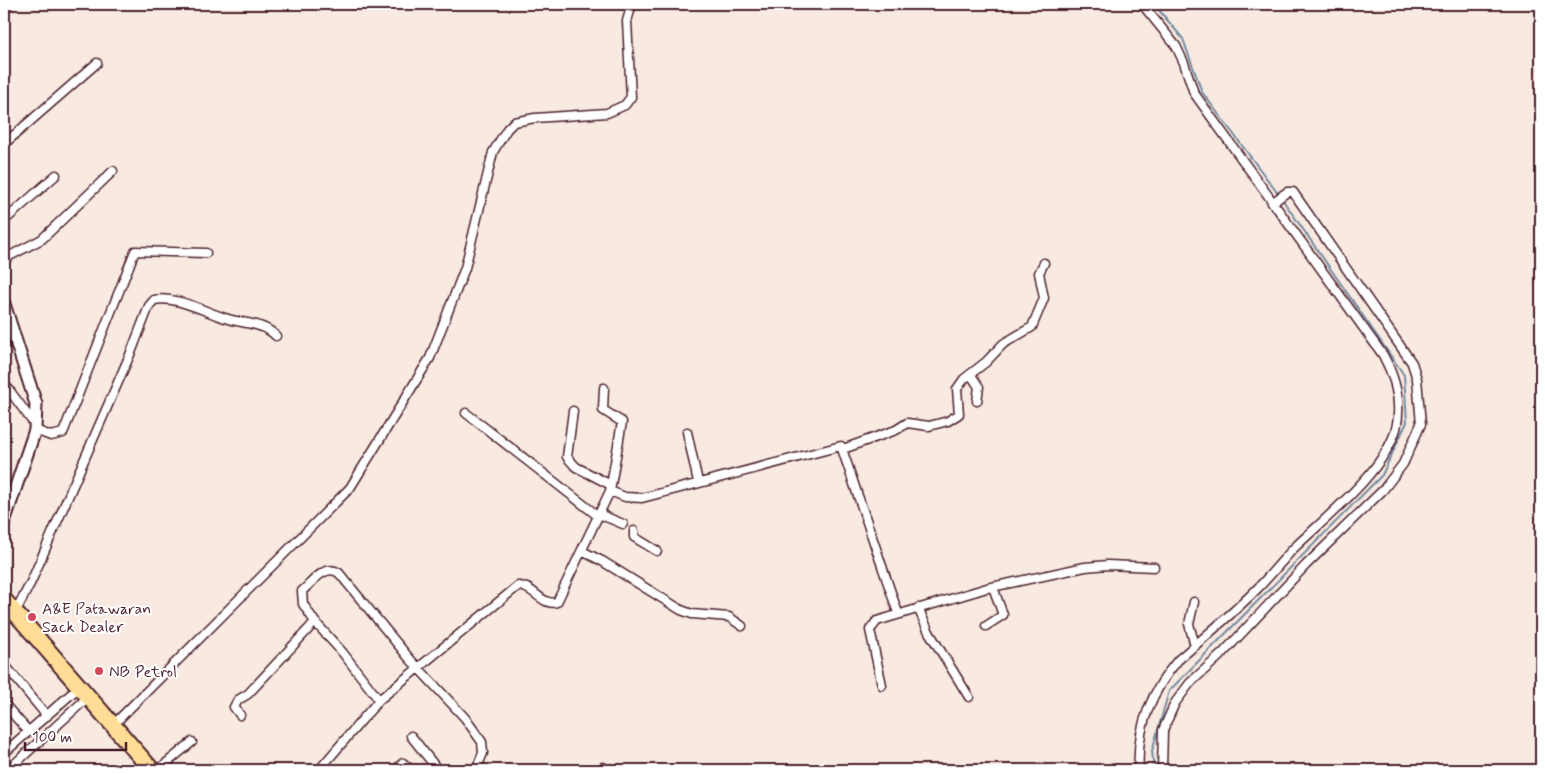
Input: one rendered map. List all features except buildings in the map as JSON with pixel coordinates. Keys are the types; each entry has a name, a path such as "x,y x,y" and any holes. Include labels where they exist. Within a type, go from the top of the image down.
{"highway":[{"path":"8,609 152,770"}],"street":[{"path":"4,8 9,4"},
{"path":"113,725 350,488 430,358 464,268 493,152 507,129 514,122 535,118 607,113 625,105 631,97 627,21 632,4"},
{"path":"1139,770 1139,744 1142,726 1148,706 1167,674 1257,589 1292,550 1360,486 1384,454 1396,428 1396,391 1387,363 1274,202 1194,93 1184,62 1176,46 1142,4"},
{"path":"4,144 97,63"},
{"path":"4,259 42,239 113,171"},
{"path":"4,221 56,175"},
{"path":"1162,770 1163,730 1175,703 1190,683 1223,654 1306,565 1383,490 1403,464 1421,424 1417,379 1412,363 1293,192 1288,192 1274,202"},
{"path":"4,383 35,428 51,436 64,433 135,251 206,254"},
{"path":"843,449 896,430 907,423 929,426 948,421 959,414 957,390 964,379 971,375 1003,344 1032,327 1044,298 1040,273 1044,263"},
{"path":"8,609 31,582 132,350 149,306 154,300 163,299 188,305 228,319 260,326 271,331 276,336"},
{"path":"4,304 36,404 35,428 4,522"},
{"path":"971,375 979,387 977,400"},
{"path":"319,770 379,700 518,586 526,587 549,603 557,602 610,488 622,422 603,410 604,388"},
{"path":"573,411 567,457 576,467 625,497 642,498 838,446 843,449 898,614"},
{"path":"466,413 599,515 623,524"},
{"path":"687,432 698,482"},
{"path":"634,531 634,537 656,551"},
{"path":"582,551 602,561 682,610 692,614 729,617 742,626"},
{"path":"882,685 870,630 877,621 993,587 1085,567 1108,565 1154,567"},
{"path":"379,700 343,653 315,622 303,604 302,591 322,573 336,570 465,718 482,742 483,753 476,770"},
{"path":"986,626 1003,616 993,587"},
{"path":"1194,602 1189,624 1195,646"},
{"path":"918,608 929,632 969,697"},
{"path":"240,715 234,707 236,703 248,694 315,622"},
{"path":"4,664 47,716"},
{"path":"5,748 83,692"},
{"path":"8,770 83,692"},
{"path":"4,704 29,732"},
{"path":"411,736 438,770"},
{"path":"158,770 192,742"},
{"path":"396,770 403,763 411,770"}],"waterway":[{"path":"1154,4 1183,39 1202,92 1279,195"},
{"path":"1154,770 1152,751 1169,691 1382,475 1407,422 1404,375 1282,199"}],"place":[{"name":"A&E Patawaran Sack Dealer","path":"32,617"},
{"name":"NB Petrol","path":"99,671"}]}
